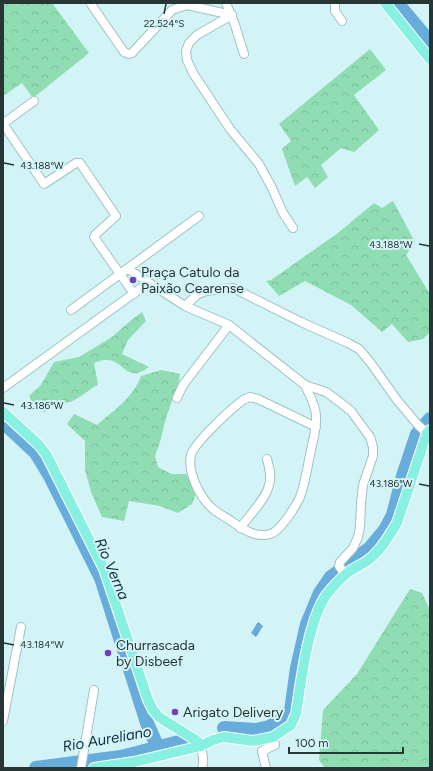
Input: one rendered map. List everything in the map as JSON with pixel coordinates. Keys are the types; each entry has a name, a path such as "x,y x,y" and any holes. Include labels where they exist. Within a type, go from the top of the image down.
{"main road":[{"path":"385,3 430,58"},
{"path":"4,412 39,445 46,454 104,569 143,686 153,710 159,717 197,741 201,746"},
{"path":"94,768 137,765 201,746 213,740 224,737 253,741 273,737 291,725 296,714 310,640 318,613 327,594 342,570 368,560 379,549 397,523 429,433"}],"street":[{"path":"226,3 232,15 244,54"},
{"path":"335,3 335,12 342,21"},
{"path":"91,4 124,52 129,54 132,53 172,10 180,7 193,6 232,15"},
{"path":"232,15 197,35 189,43 186,51 187,60 193,74 230,130 260,164 283,213 293,228"},
{"path":"34,101 4,123 4,125 44,184 76,163 80,163 115,214 115,218 94,237 134,294"},
{"path":"71,310 199,216"},
{"path":"128,269 185,306 229,325 305,385 326,392 345,405 370,437 373,447 373,456 363,484 358,537 353,548 340,562 342,570"},
{"path":"3,388 148,283"},
{"path":"185,306 198,294 206,291 233,288 301,322 348,343 359,350 370,362 397,400 418,425 429,433"},
{"path":"177,398 183,385 229,325"},
{"path":"305,385 316,409 316,427 304,482 300,497 281,526 272,534 263,536 240,528 213,509 194,480 190,468 191,453 198,443 238,403 243,400 250,397 316,427"},
{"path":"240,528 263,498 269,485 270,470 267,459"},
{"path":"3,721 20,627"},
{"path":"81,768 94,690"},
{"path":"266,768 262,751 275,745 273,737"},
{"path":"201,746 204,767"}],"green space":[{"path":"3,3 52,3 89,53 33,98 22,83 3,96"},
{"path":"370,49 386,70 354,95 379,130 354,152 341,148 321,165 328,177 315,188 307,177 295,186 282,149 291,141 279,124"},
{"path":"393,201 415,242 406,255 430,294 430,332 423,339 408,342 392,324 382,332 351,305 305,281 279,296 266,281 271,280 338,233 374,203 382,208"},
{"path":"142,312 146,321 128,340 122,354 149,367 141,372 131,373 113,361 102,360 94,363 98,385 77,399 63,403 54,400 45,412 32,402 29,396 41,385 54,362 79,357 112,337"},
{"path":"161,370 180,374 155,456 158,467 171,474 186,474 197,491 192,504 178,513 160,506 129,501 124,521 102,517 91,492 85,470 85,441 67,424 74,414 97,425 128,397 138,384 141,376"},
{"path":"410,589 422,593 430,610 430,768 325,768 319,760 323,710 357,674"}],"water":[{"path":"258,622 263,626 256,637 251,633"}],"waterway":[{"path":"397,3 430,42"},
{"name":"Rio Aureliano","path":"224,728 256,730 269,727 283,719 291,711 297,668 307,624 320,593 331,577 370,548 385,530 393,515 403,476 417,434 430,419"},
{"name":"Rio Verna","path":"3,422 36,453 51,478 101,578 147,723 158,748"},
{"name":"Rio Aureliano","path":"36,768 121,757 183,741"}],"place":[{"name":"Praça Catulo da Paixão Cearense","path":"133,280"},
{"name":"Churrascada by Disbeef","path":"108,653"},
{"name":"Arigato Delivery","path":"175,712"}]}
